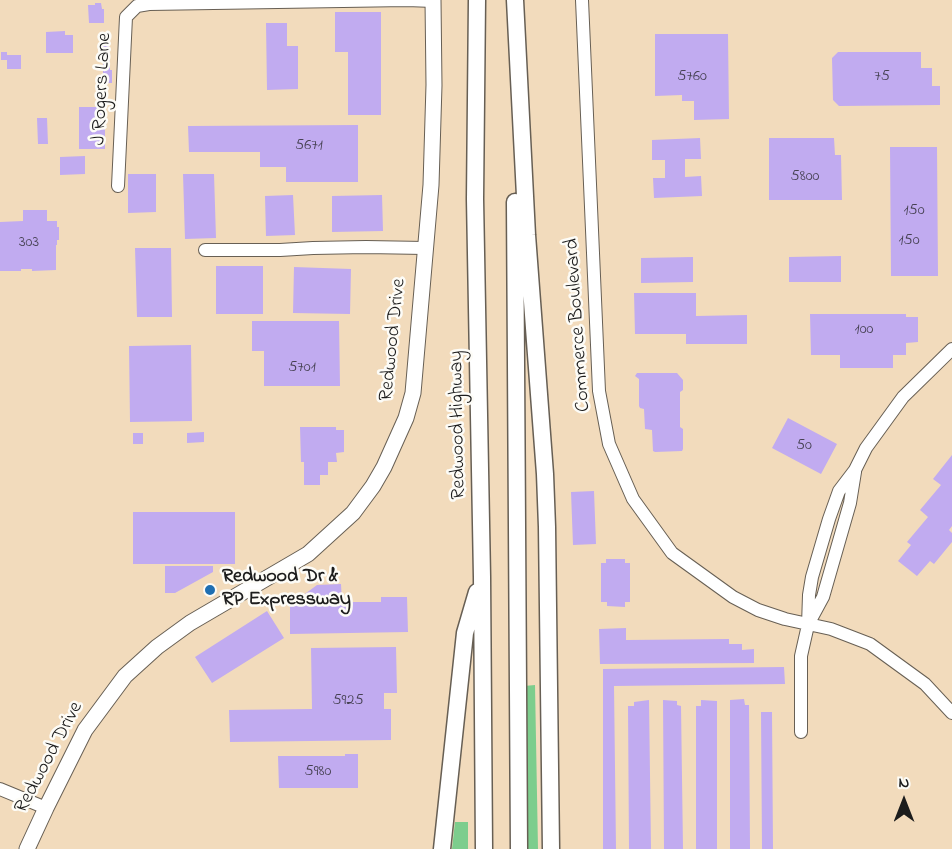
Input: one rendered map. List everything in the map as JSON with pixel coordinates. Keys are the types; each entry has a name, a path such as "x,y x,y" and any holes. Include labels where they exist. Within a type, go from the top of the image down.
{"highway":[{"name":"Redwood Highway","path":"477,0 476,199 484,849"},
{"path":"514,0 519,849"},
{"path":"514,0 527,235 547,517 551,849"},
{"path":"442,849 465,633 482,577"}],"main road":[{"name":"Redwood Drive","path":"27,849 85,730 125,676 157,647 190,623 309,554 353,513 384,467 406,418 413,393 431,185 434,95 433,1"}],"street":[{"name":"Commerce Boulevard","path":"582,0 599,391 609,444 633,499 672,553 733,597 758,610 808,625 831,629 870,644 925,684 952,713"},
{"name":"J Rogers Lane","path":"118,186 126,18 137,6 433,1"},
{"path":"205,250 425,248"},
{"path":"801,732 801,656 808,625 823,597 850,503 855,470 866,448 903,397 952,349"},
{"path":"0,789 46,808"}],"green space":[{"path":"535,685 538,849 526,849 524,686"},
{"path":"455,822 468,822 468,849 452,849"}],"building":[{"path":"95,3 101,3 104,9 104,23 89,23 88,5 95,5"},
{"path":"335,12 381,12 381,115 348,115 348,52 335,52"},
{"path":"266,23 287,23 287,46 298,46 298,89 267,90"},
{"path":"65,31 65,35 73,35 73,53 46,53 46,32"},
{"path":"655,34 728,34 729,119 694,120 694,101 682,101 682,95 655,96"},
{"path":"103,46 109,46 112,83 103,83"},
{"path":"1,52 7,52 7,55 21,55 21,69 7,69 7,60 1,60"},
{"path":"838,52 921,52 921,68 932,68 932,86 940,86 940,105 839,106 833,100 832,58"},
{"path":"79,107 105,107 105,149 79,149"},
{"path":"37,118 47,118 48,144 38,144"},
{"path":"358,125 358,182 286,182 286,167 260,167 260,152 189,152 188,126"},
{"path":"700,138 701,159 685,159 685,177 701,176 702,196 654,198 653,178 665,178 665,160 652,160 652,140"},
{"path":"769,138 834,138 835,155 841,155 842,200 769,200"},
{"path":"890,147 937,147 938,276 891,276"},
{"path":"85,156 85,174 60,175 60,157"},
{"path":"128,174 156,174 156,212 128,213"},
{"path":"183,174 214,174 216,238 185,239"},
{"path":"293,195 295,235 266,236 265,196"},
{"path":"382,195 383,231 332,232 332,196"},
{"path":"23,210 47,210 47,221 57,221 59,240 56,245 56,270 0,271 0,222 23,221"},
{"path":"135,248 171,248 172,317 137,317"},
{"path":"841,256 841,282 789,282 789,257"},
{"path":"693,257 693,282 641,283 641,258"},
{"path":"216,266 263,266 263,314 216,314"},
{"path":"294,267 351,269 350,314 293,313"},
{"path":"634,293 696,293 696,316 747,315 747,344 686,344 686,334 635,334"},
{"path":"810,314 906,314 906,317 918,317 918,342 906,343 906,355 893,355 893,368 840,368 840,355 811,355"},
{"path":"252,321 339,321 340,386 264,386 264,351 252,351"},
{"path":"191,345 192,421 130,422 129,346"},
{"path":"637,373 677,373 683,380 683,390 680,392 682,451 653,451 652,430 645,429 644,409 639,406 639,379 635,376"},
{"path":"788,418 837,444 821,474 772,448"},
{"path":"300,427 336,427 336,430 344,430 344,452 336,453 337,462 328,462 328,475 320,475 320,485 304,485"},
{"path":"204,432 204,442 187,443 187,433"},
{"path":"133,433 143,433 143,444 133,444"},
{"path":"952,455 952,526 949,530 952,533 952,542 934,564 930,561 917,576 898,561 911,545 907,542 928,517 920,510 941,485 933,479"},
{"path":"594,491 596,544 573,545 571,492"},
{"path":"133,512 235,512 235,564 133,564"},
{"path":"606,559 625,559 625,563 630,563 630,602 625,602 625,607 607,606 607,602 601,602 601,563 606,563"},
{"path":"165,566 213,566 213,572 175,593 165,593"},
{"path":"341,584 342,602 381,602 381,597 407,597 408,632 290,634 290,605 317,585"},
{"path":"267,611 284,638 212,683 195,657"},
{"path":"626,628 626,640 729,639 729,644 742,644 742,650 754,649 754,663 600,664 599,629"},
{"path":"396,647 397,693 384,693 384,709 391,709 391,740 230,742 229,710 312,709 311,648"},
{"path":"784,667 785,684 614,686 616,849 603,849 603,669"},
{"path":"744,699 745,705 749,705 750,849 730,849 730,700"},
{"path":"649,700 651,849 629,849 628,706 634,706 634,702"},
{"path":"663,700 677,701 677,705 681,706 683,849 664,849"},
{"path":"701,700 717,701 717,849 696,849 696,706 701,706"},
{"path":"761,712 772,712 773,849 762,849"},
{"path":"345,754 358,754 358,788 279,788 278,756 345,756"}],"place":[{"name":"Redwood Dr & RP Expressway","path":"210,590"}]}
